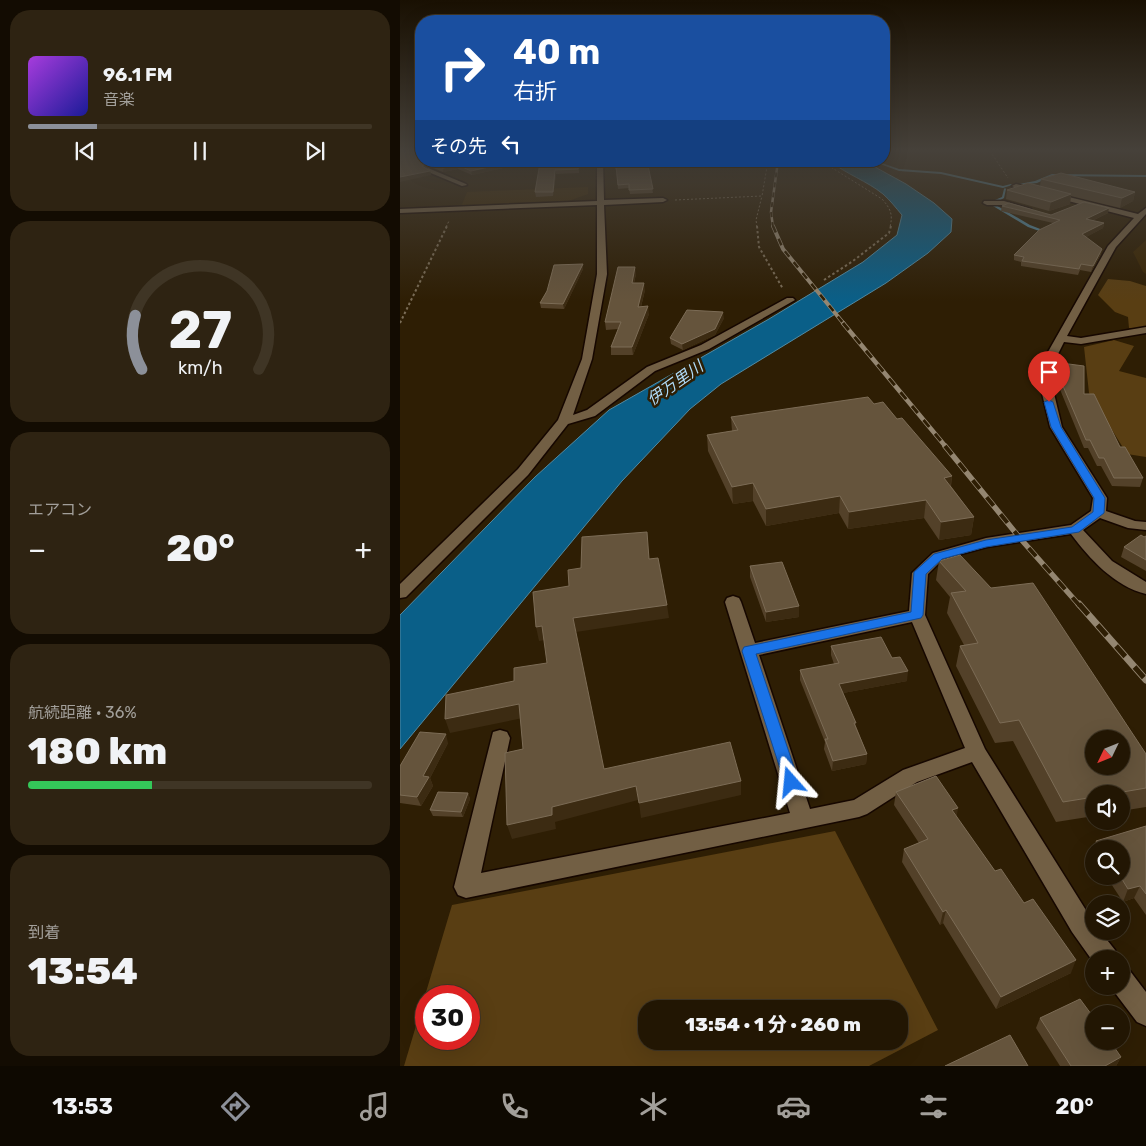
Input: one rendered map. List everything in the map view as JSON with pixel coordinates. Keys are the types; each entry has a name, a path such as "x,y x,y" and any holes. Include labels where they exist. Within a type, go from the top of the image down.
{"street":[{"path":"400,211 647,201"},
{"path":"1073,201 1142,214"},
{"path":"400,592 523,472 564,421 587,358 602,274 600,203"},
{"path":"987,203 1004,203 1032,211"},
{"path":"1067,210 1082,203"},
{"path":"1099,950 1080,924 977,752 917,615 920,572 938,556 986,543 1075,530 1098,513 1100,498 1056,427 1046,385 1046,366 1112,246 1142,214"},
{"path":"564,421 591,413 651,369 706,347 790,300"},
{"path":"1061,339 1081,341 1146,330"},
{"path":"1098,513 1133,525 1146,526"},
{"path":"1075,530 1095,556 1126,579 1146,589"},
{"path":"733,602 803,820"},
{"path":"749,651 917,615"},
{"path":"500,738 466,887 859,808 910,776 977,752"},
{"path":"1130,992 1146,1013"}],"path":[{"path":"761,201 756,220 759,247 790,300"},
{"path":"824,280 853,262 889,233 892,214 883,201"},
{"path":"400,323 454,209"}],"shaded area":[{"path":"464,201 569,201 566,202 461,207"},
{"path":"1146,240 1146,274 1143,272 1133,252"},
{"path":"1108,279 1130,281 1146,286 1146,327 1143,329 1129,328 1128,317 1115,312 1098,295"},
{"path":"1114,340 1134,346 1119,371 1146,378 1146,457 1127,454 1089,393 1084,347"},
{"path":"835,831 938,1030 908,1046 908,1000 638,1000 638,1050 900,1050 869,1066 404,1066 415,1029 415,1050 480,1050 480,985 428,985 452,905"}],"water":[{"name":"伊万里川","path":"891,201 931,201 952,219 951,232 928,253 886,283 721,384 690,409 622,481 400,749 400,615 535,477 609,410 769,319 863,262 897,235 902,215"}],"building":[{"path":"1084,202 1109,208 1086,219 1104,223 1082,234 1102,249 1093,266 1081,264 1079,269 1022,261 1024,257 1014,255 1039,230 1060,220 1002,206 1009,203 1051,215"},
{"path":"583,264 563,304 540,303 547,291 554,265"},
{"path":"618,267 635,267 632,283 644,283 638,307 648,306 632,347 611,347 621,322 605,322"},
{"path":"687,310 723,312 715,329 682,344 670,338"},
{"path":"1061,363 1084,366 1084,394 1094,394 1120,447 1125,447 1143,478 1114,478 1104,458 1099,458 1090,440 1086,440 1060,379"},
{"path":"868,397 874,404 883,402 897,419 902,418 952,476 944,478 974,517 941,522 926,500 849,512 840,496 766,509 753,483 732,487 707,435 738,430 731,417"},
{"path":"647,532 649,559 658,558 667,605 573,618 604,769 730,742 741,781 639,803 636,786 552,807 552,815 507,825 505,753 523,749 519,704 445,719 446,695 514,681 514,668 547,663 542,626 536,627 533,592 569,586 568,570 581,568 582,537"},
{"path":"1141,535 1146,536 1146,560 1124,547"},
{"path":"960,555 991,588 1033,583 1146,754 1146,788 1130,791 1130,785 1085,785 1085,798 1063,802 1019,720 1000,723 960,646 978,643 951,593 966,591 939,561"},
{"path":"782,562 799,606 766,612 750,566"},
{"path":"881,637 892,658 900,657 908,671 839,684 867,754 833,761 825,739 828,739 800,670 839,663 831,646"},
{"path":"420,732 446,734 423,776 429,777 417,797 400,795 400,766"},
{"path":"936,776 958,808 952,810 995,871 1001,869 1024,903 1033,899 1076,960 1001,997 946,910 943,912 904,849 928,839 896,792"},
{"path":"438,792 468,793 461,812 430,810"},
{"path":"1146,826 1146,894 1140,886 1128,889 1126,885 1130,885 1130,840 1099,840"},
{"path":"1080,999 1085,1006 1085,1050 1116,1050 1121,1057 1105,1066 1071,1066 1040,1018"},
{"path":"1010,1035 1028,1066 945,1066"}],"waterway":[{"path":"994,205 1029,226 1046,232"}],"railway":[{"path":"773,201 771,212 773,227"},
{"path":"773,226 783,249 844,324"},
{"path":"843,323 946,447"},
{"path":"945,446 1019,537 1080,606"},
{"path":"1079,604 1146,680"}],"route":[{"path":"791,782 749,651 885,620 917,615 920,572 938,556 986,543 1075,530 1098,513 1100,498 1056,427 1049,402"}]}
